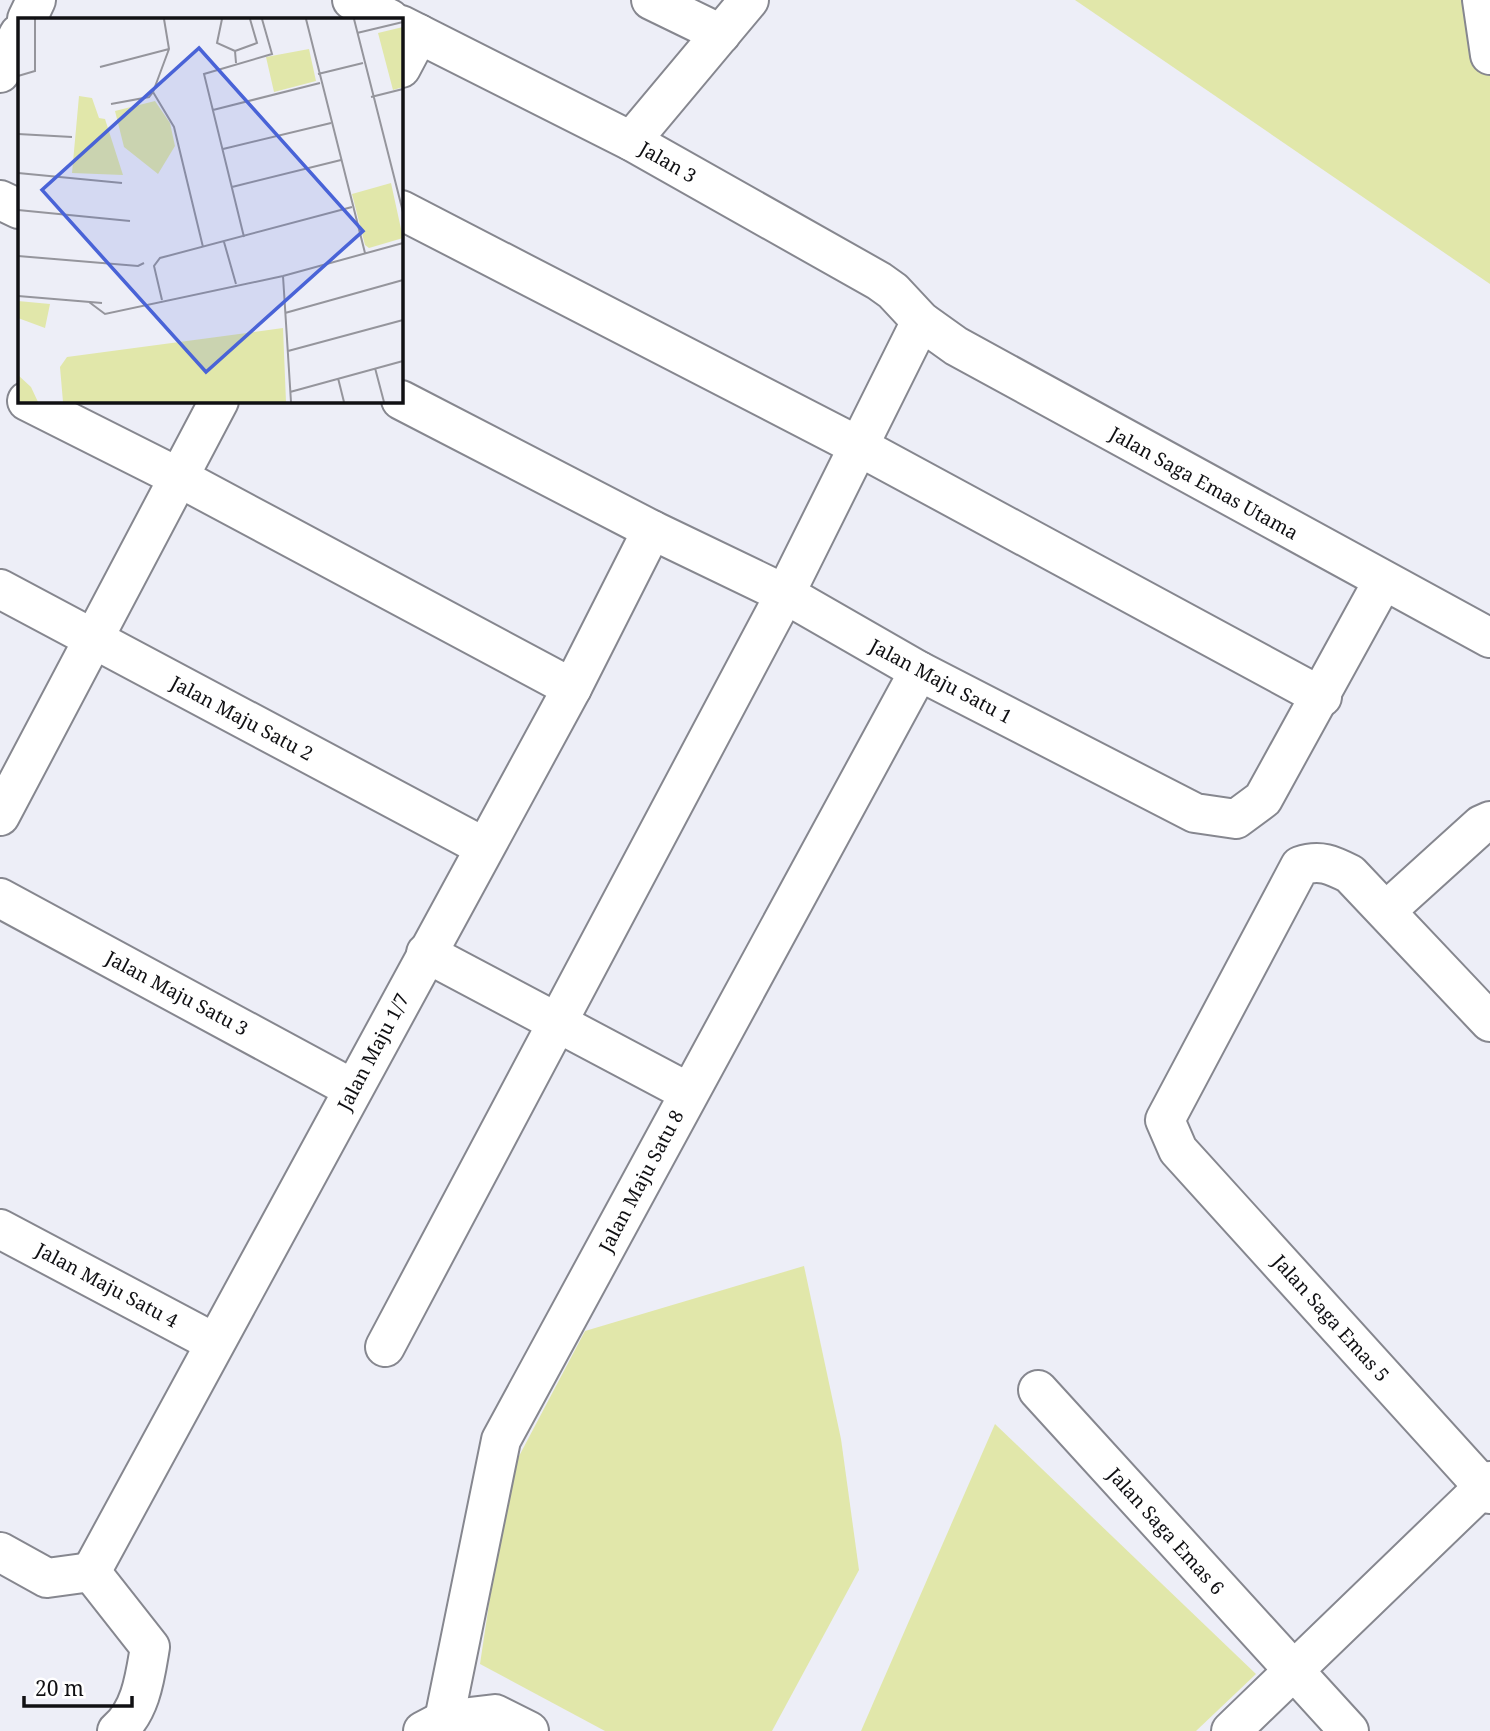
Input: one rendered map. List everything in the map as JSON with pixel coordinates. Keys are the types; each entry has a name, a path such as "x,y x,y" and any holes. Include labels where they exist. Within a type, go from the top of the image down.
{"street":[{"path":"27,18 36,0"},
{"name":"Jalan 3","path":"352,0 387,18"},
{"path":"651,0 721,34"},
{"path":"631,141 748,0"},
{"path":"1482,0 1490,55"},
{"path":"402,47 403,26"},
{"name":"Jalan 3","path":"403,26 631,141 879,281 893,291 921,321"},
{"path":"0,73 18,36"},
{"path":"0,200 18,209"},
{"path":"402,211 858,446 1322,697"},
{"path":"385,1347 785,594 921,321"},
{"name":"Jalan Saga Emas Utama","path":"921,321 956,346 1490,638"},
{"path":"0,387 18,396"},
{"name":"Jalan Maju Satu 1","path":"402,401 652,530 785,594 919,671 1195,813 1236,819 1264,799 1383,581"},
{"path":"29,402 178,477 572,688"},
{"path":"0,816 218,402"},
{"name":"Jalan Maju 1/7","path":"91,1572 572,688 652,530"},
{"name":"Jalan Maju Satu 2","path":"0,589 484,847"},
{"name":"Jalan Maju Satu 8","path":"433,1726 501,1440 919,671"},
{"path":"1490,821 1481,825 1386,911 1490,1022"},
{"name":"Jalan Saga Emas 5","path":"1386,911 1350,874 1328,863 1313,862 1300,866 1165,1120 1178,1150 1488,1488"},
{"name":"Jalan Maju Satu 3","path":"0,898 353,1089"},
{"path":"426,953 558,1020 688,1093"},
{"name":"Jalan Maju Satu 4","path":"0,1229 214,1342"},
{"name":"Jalan Saga Emas 6","path":"1038,1390 1349,1731"},
{"path":"1231,1731 1488,1488"},
{"path":"0,1552 47,1578 91,1572 149,1647 143,1687 127,1723 117,1731"},
{"path":"433,1726 495,1714 529,1731"}],"green space":[{"path":"1075,0 1490,0 1490,284"},
{"path":"804,1266 841,1439 859,1570 772,1731 605,1731 480,1664 508,1477 585,1331"},
{"path":"995,1424 1256,1674 1196,1731 861,1731"}]}
